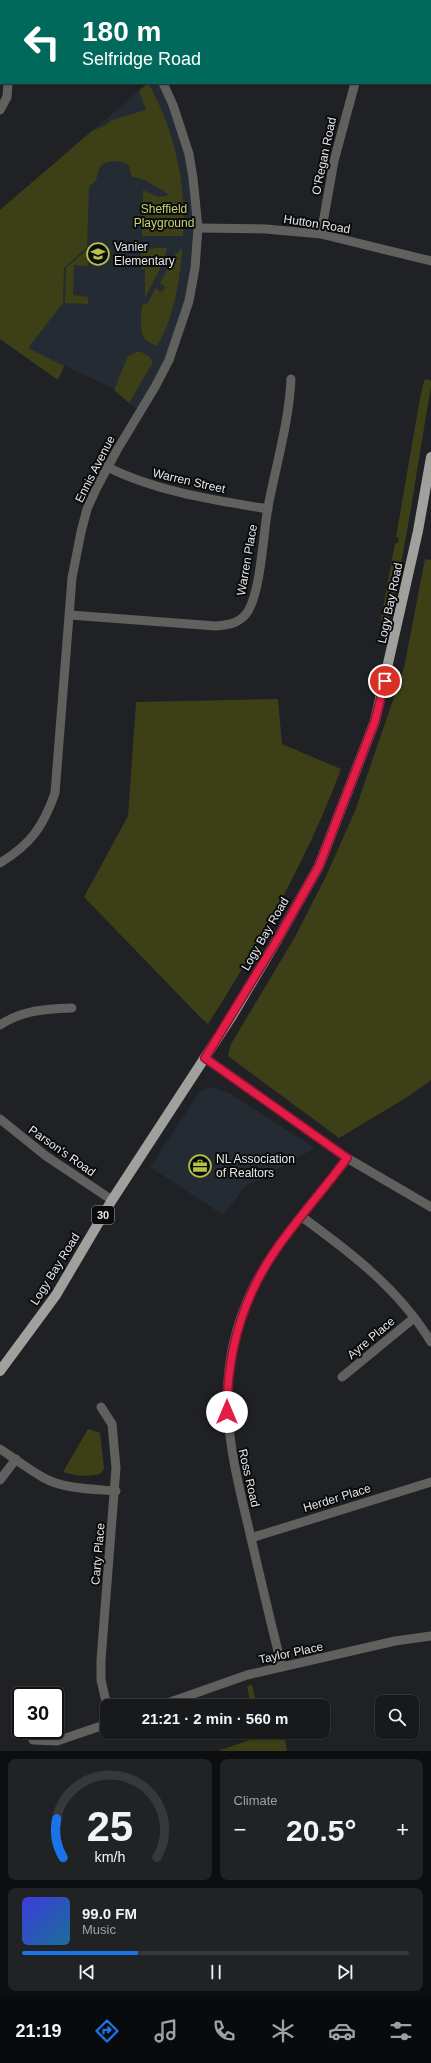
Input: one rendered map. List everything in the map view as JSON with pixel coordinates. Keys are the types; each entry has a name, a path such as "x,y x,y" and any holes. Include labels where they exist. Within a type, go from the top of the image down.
{"main road":[{"name":"Logy Bay Road","path":"0,1371 56,1295 112,1200 205,1058 280,935 319,866 375,721 418,531 431,457"}],"street":[{"path":"0,110 7,97 8,84"},
{"name":"Ennis Avenue","path":"0,862 29,842 48,813 55,793 72,578 81,532 88,509 107,467 155,387 180,332 189,301 193,281 198,228 196,200 189,154 173,105 163,84"},
{"name":"O'Regan Road","path":"321,234 334,160 355,84"},
{"name":"Hutton Road","path":"198,228 266,229 321,234 431,261"},
{"name":"Warren Place","path":"70,615 216,626 228,625 238,621 246,614 255,592 268,509 290,398 291,379"},
{"name":"Warren Street","path":"107,467 131,479 161,488 268,509"},
{"path":"0,1025 23,1013 46,1009 72,1008"},
{"path":"205,1058 347,1158 431,1208"},
{"name":"Parson's Road","path":"0,1119 46,1156 112,1200"},
{"name":"Ross Road","path":"282,1667 229,1440 227,1400 230,1360 235,1336 252,1290 274,1253 347,1158"},
{"path":"302,1217 376,1275 414,1318 431,1342"},
{"name":"Ayre Place","path":"342,1376 414,1318"},
{"name":"Carty Place","path":"101,1407 112,1424 116,1448 116,1491 101,1660 101,1680 105,1699"},
{"path":"0,1448 44,1478 59,1484 81,1488 116,1491"},
{"path":"0,1480 16,1459"},
{"name":"Herder Place","path":"251,1538 431,1482"},
{"name":"Taylor Place","path":"179,1699 247,1675 395,1641 431,1636"},
{"path":"33,1740 57,1741 100,1726"}],"shaded area":[{"name":"Vanier Elementary","path":"147,84 163,84 189,154 198,228 180,332 140,412 114,389 65,366 58,380 0,339 0,210"},
{"path":"210,1087 229,1093 315,1148 245,1187 223,1215 150,1167 200,1091"}],"green space":[{"name":"Sheffield Playground","path":"149,84 157,100 172,138 181,177 184,217 183,236 142,236 143,190 159,197 170,195 145,180 133,177 129,166 123,162 114,161 106,163 100,167 95,182 89,186 87,247 64,268 63,303 28,348 64,366 58,380 0,339 0,210 92,131 104,126 112,120 146,110 139,91"},
{"path":"154,248 167,248 163,263 145,298 145,269 141,269 141,253"},
{"path":"182,248 178,286 172,311 168,324 157,346 147,341 142,333 142,305 147,304 156,288 160,292 163,291 165,287 160,283 174,256"},
{"path":"88,249 88,266 74,265 73,295 88,297 88,304 65,303 66,268"},
{"path":"139,351 149,356 153,362 129,403 114,390 128,356"},
{"path":"427,379 431,381 431,387 406,535 388,623 384,625 381,619 395,543 398,543 399,538 396,537 420,398 424,381"},
{"path":"425,559 431,560 431,1080 409,1096 339,1138 228,1056 231,1044 295,937 327,874 355,811 404,668"},
{"path":"278,699 282,744 341,769 328,803 298,868 264,931 208,1024 84,897 128,816 136,702"},
{"path":"88,1429 100,1433 104,1469 100,1474 90,1476 63,1472"},
{"path":"252,1685 255,1699 250,1699 247,1686"},
{"path":"252,1739 285,1739 287,1751 218,1751"}],"place":[{"name":"Vanier Elementary","path":"98,254"},
{"name":"NL Association of Realtors","path":"200,1166"}],"route":[{"path":"227,1412 230,1360 235,1336 252,1290 262,1270 274,1253 347,1158 205,1058 232,1016 319,866 375,721 385,681"}]}
